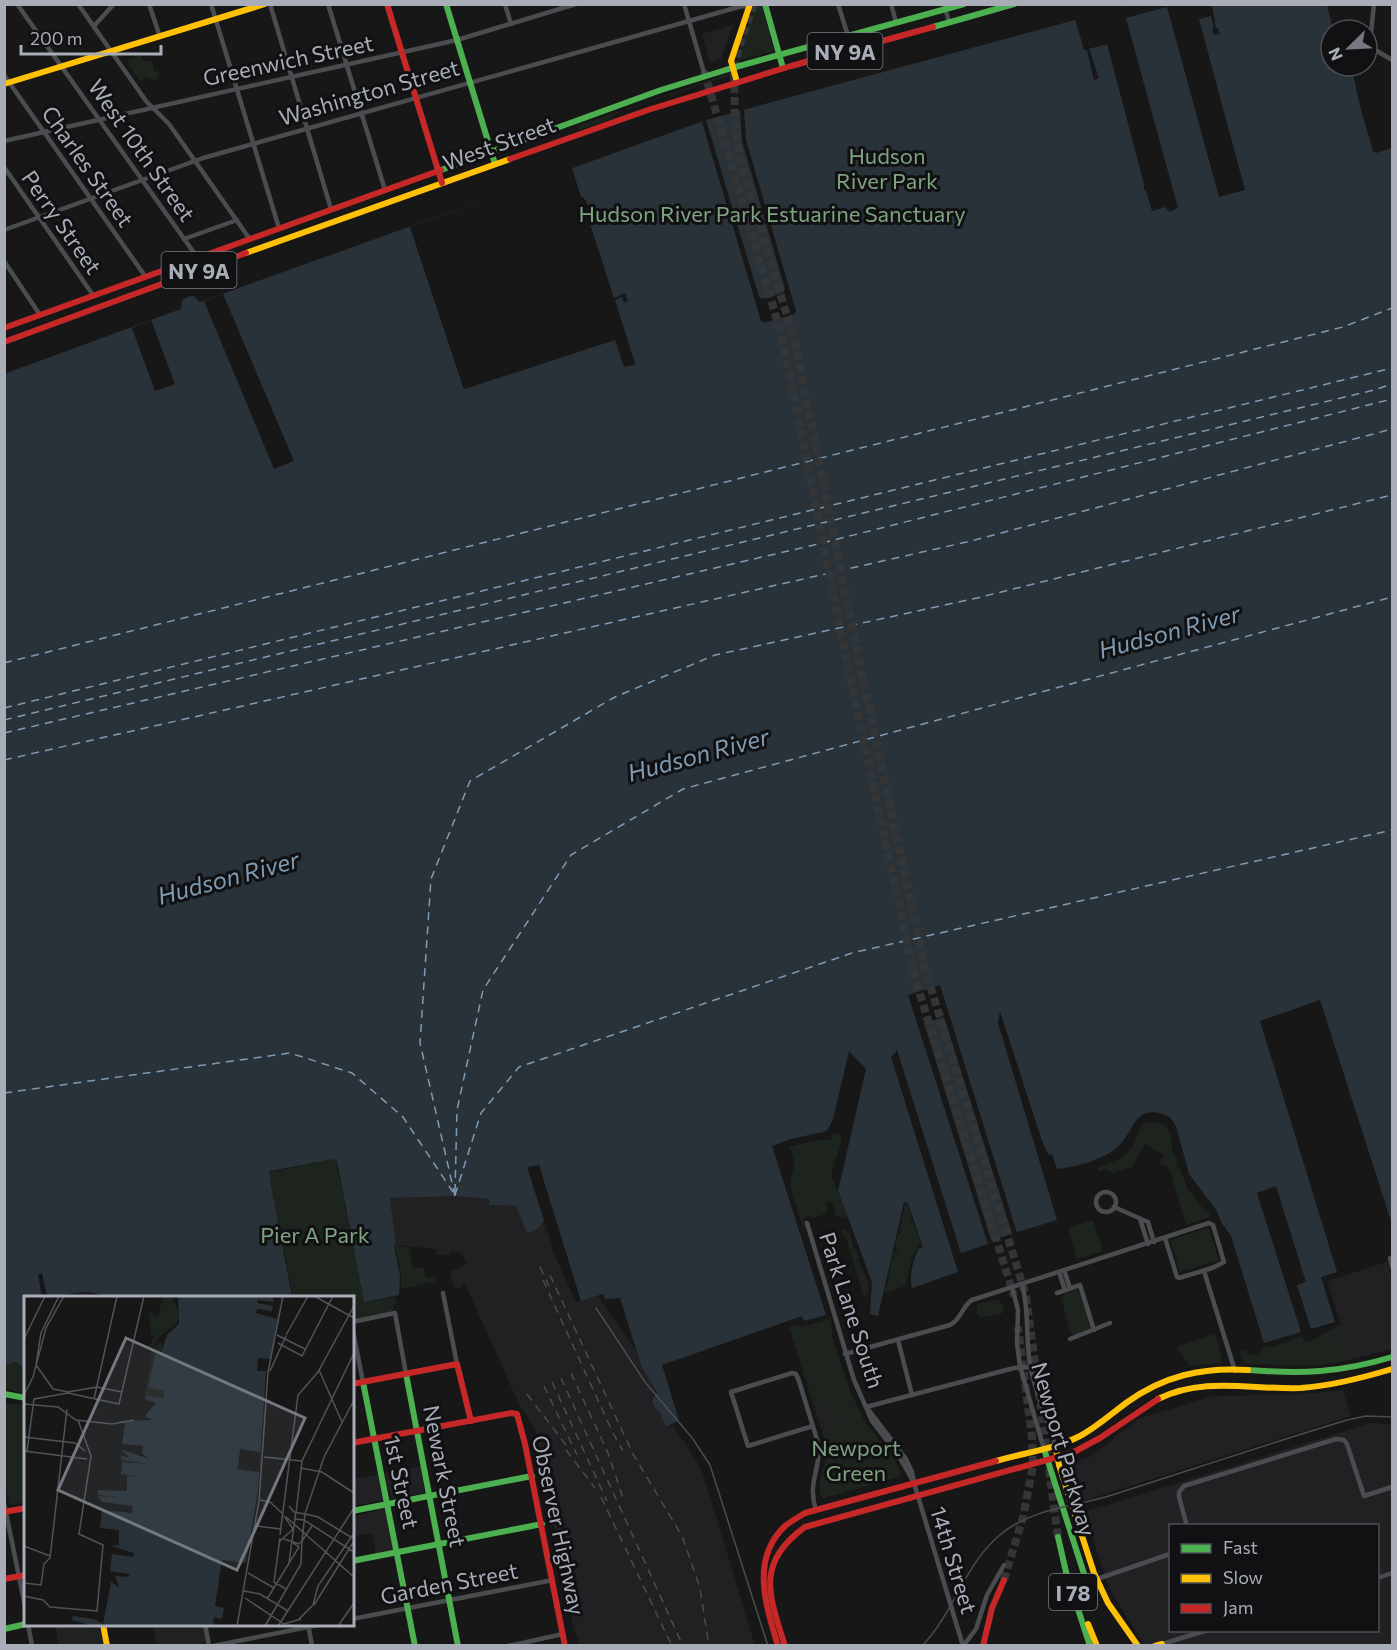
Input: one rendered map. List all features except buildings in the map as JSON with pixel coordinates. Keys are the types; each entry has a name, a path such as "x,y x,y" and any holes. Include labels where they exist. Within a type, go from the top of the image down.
{"main road":[{"path":"7,84 265,4"},
{"path":"387,4 442,183"},
{"path":"446,4 495,164"},
{"path":"765,4 783,68"},
{"name":"West Street","path":"4,328 438,170 705,76 897,23 945,7 964,4"},
{"name":"West Street","path":"4,342 640,113 783,68 1014,4"},
{"path":"737,82 731,61 750,6"},
{"path":"778,1646 763,1593 762,1574 772,1543 787,1526 801,1515 1055,1446 1087,1433 1118,1409 1167,1380 1194,1372 1304,1373 1362,1366 1392,1358"},
{"path":"354,1384 456,1364 460,1371 471,1421 354,1443"},
{"path":"785,1646 770,1593 769,1578 778,1552 791,1537 805,1527 1058,1457 1086,1447 1152,1401 1179,1390 1207,1386 1289,1388 1323,1386 1392,1369"},
{"name":"Newark Street","path":"406,1374 458,1646"},
{"name":"1st Street","path":"363,1382 416,1646"},
{"path":"4,1394 24,1398"},
{"name":"Observer Highway","path":"471,1421 516,1413 519,1418 565,1646"},
{"name":"Newport Parkway","path":"1055,1446 1097,1579 1108,1603 1138,1644"},
{"name":"Newport Parkway","path":"1044,1449 1078,1560 1088,1583 1097,1579"},
{"path":"354,1511 532,1476"},
{"path":"5,1512 24,1508"},
{"path":"816,1510 821,1522"},
{"path":"354,1561 542,1524"},
{"name":"I 78","path":"1058,1537 1063,1562 1090,1646"},
{"path":"4,1579 22,1575"},
{"path":"983,1646 992,1608 1004,1580"},
{"name":"I 78","path":"1072,1590 1097,1646"},
{"path":"4,1629 24,1625"},
{"path":"103,1626 107,1646"}],"street":[{"name":"West 10th Street","path":"17,4 197,257"},
{"path":"78,4 144,98 167,121 249,238"},
{"path":"94,26 114,4"},
{"path":"149,4 160,37"},
{"path":"211,4 279,228"},
{"path":"270,4 331,209"},
{"path":"328,4 385,190"},
{"path":"505,4 511,24"},
{"name":"Greenwich Street","path":"4,141 152,106 457,40 576,4"},
{"path":"684,4 705,76"},
{"path":"838,4 848,36"},
{"path":"891,4 897,23"},
{"path":"1374,4 1370,43 1377,51 1392,60"},
{"name":"Washington Street","path":"4,230 195,160 742,6 750,6"},
{"path":"945,7 949,22"},
{"name":"Charles Street","path":"4,75 7,84 145,276"},
{"name":"Perry Street","path":"4,167 93,295"},
{"path":"184,239 237,220"},
{"path":"4,261 40,315"},
{"path":"1106,1192 1112,1194 1115,1200 1114,1207 1107,1212 1101,1211 1096,1206 1097,1197 1106,1192"},
{"path":"1114,1207 1148,1221 1154,1242"},
{"path":"1140,1219 1148,1244"},
{"name":"Park Lane South","path":"807,1223 836,1319 844,1354 854,1380 872,1421 900,1458 914,1483"},
{"path":"844,1354 954,1324 969,1301 1209,1223 1213,1225 1224,1262 1179,1278 1165,1238"},
{"path":"1390,1258 1392,1267"},
{"path":"1204,1270 1235,1371"},
{"path":"1062,1271 1068,1289"},
{"name":"Newport Parkway","path":"1022,1284 1028,1312 1030,1367 1055,1446"},
{"path":"1057,1293 1080,1285 1094,1330"},
{"name":"Newport Parkway","path":"1012,1287 1018,1310 1017,1344 1020,1366 1044,1449"},
{"path":"443,1293 456,1364"},
{"name":"Newark Street","path":"354,1323 395,1313 406,1374"},
{"path":"1070,1339 1110,1323"},
{"name":"1st Street","path":"354,1335 363,1382"},
{"path":"897,1340 912,1395"},
{"path":"866,1407 1020,1366 1030,1367"},
{"path":"813,1426 748,1446 731,1392 795,1373 798,1377 813,1426 819,1449 812,1485 816,1510"},
{"path":"1186,1524 1179,1497 1179,1492 1184,1486 1336,1439 1344,1440 1347,1444 1364,1496 1392,1487"},
{"name":"14th Street","path":"914,1483 963,1646"},
{"path":"4,1503 22,1575 24,1593"},
{"path":"1097,1579 1169,1554"},
{"path":"963,1646 975,1629 987,1594 1004,1565"},
{"name":"Garden Street","path":"354,1619 553,1580"},
{"path":"27,1626 32,1646"},
{"path":"206,1626 211,1646 308,1626 312,1646"},
{"path":"1159,1645 1201,1632"},
{"path":"508,1646 563,1634"}],"shaded area":[{"path":"733,25 721,59 710,63 702,34"},
{"path":"423,1196 489,1199 489,1205 516,1206 522,1220 540,1227 544,1220 554,1254 576,1302 598,1296 636,1350 642,1368 658,1392 658,1408 666,1427 673,1426 703,1474 755,1645 580,1645 574,1629 535,1429 520,1406 465,1284 456,1289 454,1286 450,1272 467,1264 462,1253 451,1251 448,1256 436,1254 435,1249 396,1245 390,1198"},
{"path":"1387,1262 1392,1281 1392,1349 1345,1361 1335,1327 1341,1325 1327,1281"},
{"path":"1343,1390 1351,1416 1080,1502 1068,1464 1092,1456 1138,1419 1213,1396 1302,1394"},
{"path":"832,1402 838,1425 822,1431 814,1407"},
{"path":"1371,1423 1392,1424 1392,1645 1144,1645 1109,1588 1084,1512"},
{"path":"421,1466 425,1493 391,1499 384,1473"},
{"path":"379,1474 384,1500 354,1506 354,1479"},
{"path":"385,1508 393,1550 376,1554 372,1533 354,1536 354,1517"},
{"path":"55,1626 101,1626 105,1645 59,1645"},
{"path":"153,1626 203,1626 206,1643 157,1645"}],"green space":[{"path":"754,5 762,5 774,51 736,61"},
{"path":"141,55 143,61 152,61 155,72 158,71 159,76 155,81 146,77 140,81 127,63 128,60"},
{"path":"731,73 731,75 619,112 608,120 579,130 577,126"},
{"path":"1145,1123 1165,1125 1170,1133 1172,1149 1178,1164 1176,1165 1180,1169 1189,1192 1204,1210 1211,1214 1210,1217 1186,1225 1170,1171 1168,1167 1160,1163 1164,1155 1145,1144 1132,1167 1113,1173 1106,1169 1098,1172 1098,1167 1127,1153 1134,1144 1139,1130"},
{"path":"832,1133 841,1135 832,1177 848,1217 836,1216 832,1201 826,1203 828,1210 825,1214 814,1218 809,1215 804,1217 806,1229 804,1229 791,1188 794,1160 789,1147 811,1141 832,1139"},
{"name":"Pier A Park","path":"334,1159 336,1161 364,1302 396,1297 397,1304 393,1305 394,1312 354,1321 354,1296 293,1296 269,1174"},
{"path":"905,1205 908,1205 912,1220 910,1223 913,1222 920,1242 912,1258 905,1286 884,1293 887,1284 890,1284 889,1275 892,1276 889,1273 892,1259 896,1258 893,1256 895,1250 898,1249 895,1248 898,1233 902,1231 899,1230 901,1224 904,1223 901,1222"},
{"path":"1093,1220 1103,1251 1077,1259 1068,1228"},
{"path":"1209,1228 1219,1260 1180,1272 1170,1240"},
{"path":"845,1229 850,1235 853,1248 855,1247 859,1258 857,1259 868,1283 868,1294 864,1297 845,1235 843,1236 841,1230"},
{"path":"395,1246 409,1247 413,1269 424,1267 426,1278 435,1277 436,1281 401,1289 401,1274"},
{"path":"1077,1290 1080,1292 1091,1327 1090,1332 1076,1335 1071,1334 1061,1298 1064,1294"},
{"path":"998,1299 1004,1306 1003,1313 980,1318 977,1313 977,1304"},
{"name":"Newport Green","path":"831,1319 832,1337 850,1391 865,1422 895,1461 901,1473 899,1477 824,1498 820,1495 826,1451 822,1431 838,1425 831,1402 814,1407 789,1326 797,1324 801,1327"},
{"path":"1335,1327 1345,1361 1314,1366 1244,1364 1240,1352 1246,1350 1247,1353 1255,1355 1262,1351 1264,1346 1273,1347 1302,1336 1304,1341 1311,1341"},
{"path":"1215,1334 1222,1358 1220,1363 1190,1366 1176,1347"},
{"path":"15,1362 24,1368 24,1394 5,1388 4,1363"},
{"path":"5,1404 24,1405 24,1502 12,1505 9,1503 5,1478"}],"water":[{"name":"Hudson River","path":"1130,5 1327,5 1330,18 1319,18 1319,78 1354,78 1373,151 1376,153 1392,148 1392,1224 1320,1000 1260,1021 1337,1272 1321,1277 1335,1322 1311,1329 1297,1285 1306,1282 1276,1186 1257,1193 1301,1332 1264,1343 1231,1236 1221,1222 1217,1211 1189,1174 1176,1126 1170,1117 1158,1113 1141,1116 1114,1150 1087,1163 1057,1169 1052,1154 1049,1155 1042,1141 1000,1011 998,1023 1057,1220 992,1240 988,1244 961,1253 897,1050 891,1057 958,1272 912,1288 913,1263 919,1248 923,1248 908,1203 904,1202 878,1316 870,1314 872,1282 838,1191 866,1069 849,1051 833,1119 827,1131 772,1146 826,1315 804,1321 802,1316 662,1365 679,1420 666,1427 658,1409 656,1410 652,1402 657,1392 642,1368 620,1298 605,1299 603,1294 581,1301 539,1165 527,1167 544,1220 540,1227 530,1233 526,1231 516,1206 489,1205 489,1199 455,1196 390,1198 396,1245 394,1246 400,1276 399,1295 364,1302 337,1161 334,1159 270,1171 292,1296 101,1296 87,1292 47,1296 42,1273 38,1274 42,1296 24,1296 24,1367 15,1362 6,1365 4,1362 4,374 181,309 182,301 187,297 194,296 200,302 706,120"}],"pier":[{"path":"1130,5 1212,5 1216,28 1220,34 1214,35 1211,16 1199,19 1245,190 1219,197 1167,7 1126,18 1178,208 1170,212 1165,207 1152,211 1144,190 1107,44 1089,49 1099,78 1094,80 1087,50 1084,50 1075,19"},
{"path":"744,109 746,140 796,311 794,314 764,323 761,321 702,122 706,120 759,297 762,299 783,293 785,289 742,141 740,110"},
{"path":"572,168 581,197 586,200 592,217 589,218 582,199 614,298 625,293 628,301 624,303 622,297 615,300 635,363 624,367 615,340 465,389 410,227"},
{"path":"223,294 294,461 274,469 204,301"},
{"path":"151,320 175,384 155,391 132,328"},
{"path":"940,985 1017,1233 1012,1233 944,1017 924,1023 991,1240 988,1244 908,995"}],"ferry route":[{"path":"4,663 1343,327 1392,308"},
{"path":"4,708 1392,368"},
{"path":"4,720 1392,384"},
{"path":"4,733 814,545 1392,399"},
{"path":"4,760 971,541 1392,429"},
{"path":"455,1196 420,1043 431,879 470,781 615,697 715,655 977,598 1392,495"},
{"path":"455,1192 457,1110 483,990 571,855 683,789 1392,597"},
{"path":"455,1195 481,1113 519,1067 852,953 1392,830"},
{"path":"4,1093 290,1053 352,1073 403,1117 453,1192"}],"tunnel":[{"path":"754,4 739,47 734,74 735,122 739,153 794,339 863,679 926,972 1026,1296 1047,1453"},
{"path":"704,71 782,337 851,682 914,975 1014,1296"},
{"path":"1004,1580 1023,1517 1033,1466 1032,1438 1018,1327"},
{"path":"1049,1469 1058,1537"}],"tram line":[{"path":"596,1308 645,1382 693,1439 710,1465 768,1646"},
{"path":"922,1646 943,1619 978,1559 1001,1534 1013,1525 1040,1513 1112,1495 1347,1420 1366,1416 1392,1417"}],"railway":[{"path":"540,1267 549,1286"},
{"path":"550,1275 633,1454 682,1536 700,1588 709,1646"},
{"path":"543,1280 623,1451"},
{"path":"571,1373 608,1453 623,1498"},
{"path":"561,1378 683,1646"},
{"path":"552,1382 607,1501"},
{"path":"544,1386 577,1455"},
{"path":"527,1394 566,1445"},
{"path":"566,1450 595,1488"},
{"path":"601,1497 672,1646"}],"traffic: fast":[{"path":"446,4 495,164"},
{"path":"765,4 783,68"},
{"path":"441,170 661,90 964,4"},
{"path":"933,27 1014,4"},
{"path":"1248,1370 1320,1371 1392,1357"},
{"path":"406,1374 458,1646"},
{"path":"363,1382 415,1646"},
{"path":"4,1394 24,1398"},
{"path":"1044,1449 1085,1577 1088,1583 1097,1579"},
{"path":"354,1511 532,1476"},
{"path":"354,1561 542,1524"},
{"path":"1058,1537 1066,1572 1090,1646"},
{"path":"4,1629 24,1624"}],"traffic: slow":[{"path":"4,84 265,4"},
{"path":"737,82 731,61 750,4"},
{"path":"246,253 510,159"},
{"path":"1158,1399 1175,1392 1211,1386 1313,1387 1392,1369"},
{"path":"996,1461 1050,1448 1080,1436 1140,1394 1169,1380 1199,1372 1248,1370"},
{"path":"1055,1445 1059,1465 1094,1573 1108,1603 1138,1646"},
{"path":"1088,1624 1097,1646"},
{"path":"103,1626 107,1646"},
{"path":"1155,1646 1162,1644"}],"traffic: jam":[{"path":"387,4 442,183"},
{"path":"510,159 648,110 791,66 933,27"},
{"path":"4,328 441,170"},
{"path":"4,342 246,253"},
{"path":"354,1384 457,1364 471,1421"},
{"path":"785,1646 771,1595 772,1567 789,1540 805,1527 1072,1453 1100,1438 1158,1399"},
{"path":"354,1443 511,1413 517,1414 565,1646"},
{"path":"778,1646 766,1599 764,1568 767,1553 774,1539 785,1526 805,1513 996,1461"},
{"path":"4,1512 24,1508"},
{"path":"4,1579 24,1575"},
{"path":"983,1646 992,1608 1004,1580"}],"park label":[{"name":"Hudson River Park","path":"887,168"},
{"name":"Hudson River Park Estuarine Sanctuary","path":"772,213"}]}
